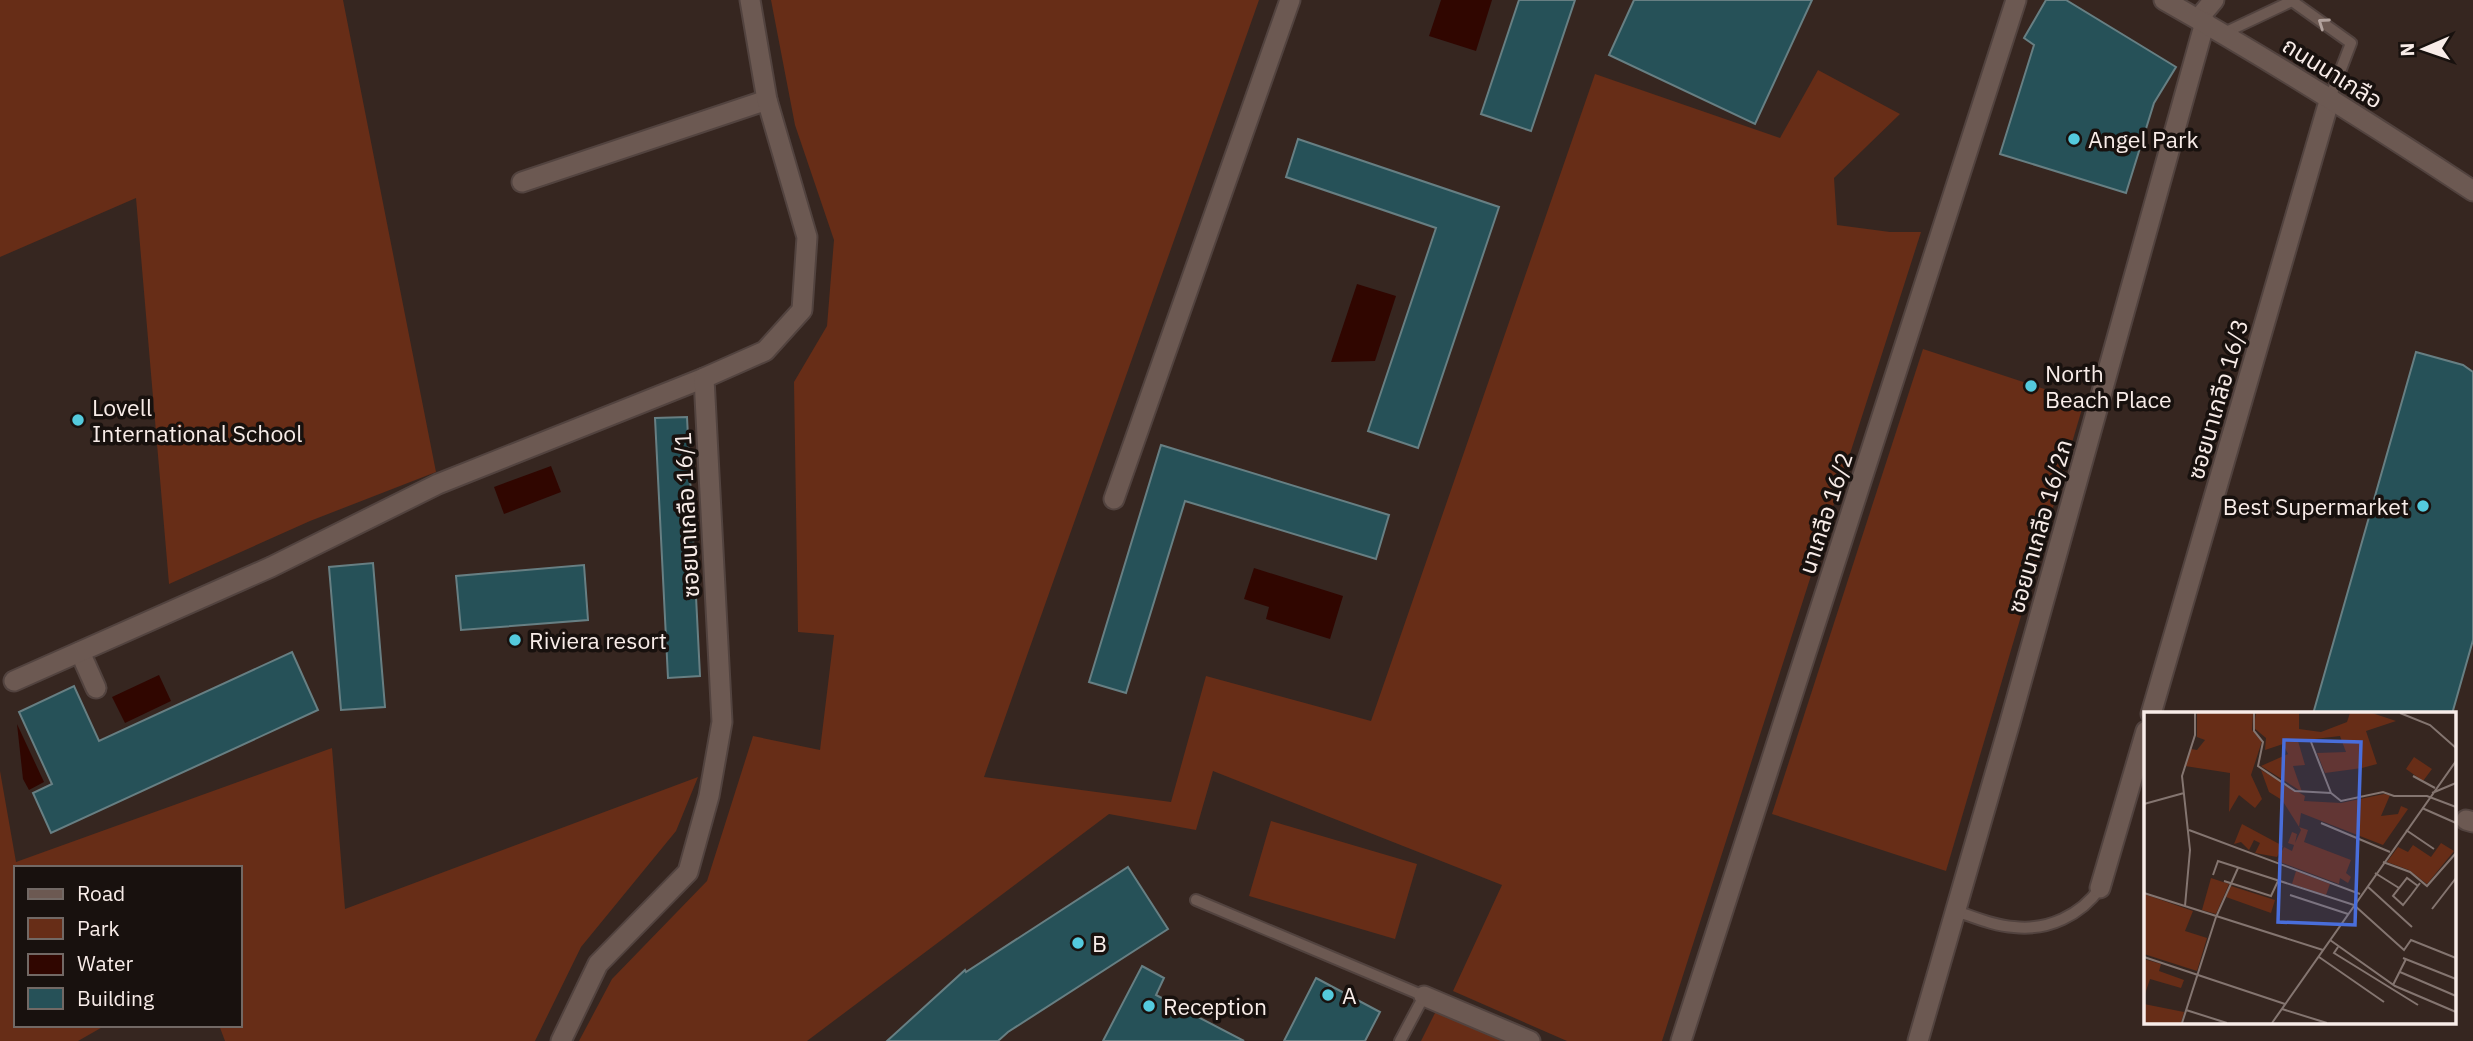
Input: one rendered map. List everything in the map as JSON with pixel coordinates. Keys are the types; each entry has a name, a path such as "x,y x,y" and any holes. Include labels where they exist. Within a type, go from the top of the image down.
{"street":[{"path":"14,681 271,567 438,484 765,351 802,310 807,237 767,100 750,0"},
{"path":"1114,499 1290,0"},
{"name":"นาเกลือ 16/2","path":"1681,1041 2016,0"},
{"name":"ถนนนาเกลือ","path":"2164,0 2330,98 2473,191"},
{"path":"2201,21 2214,0"},
{"name":"ซอยนาเกลือ 16/2ก","path":"1918,1041 2201,21"},
{"name":"ซอยนาเกลือ 16/3","path":"2152,712 2330,98"},
{"path":"522,182 767,100"},
{"name":"ซอยนาเกลือ 16/1","path":"561,1041 598,964 688,872 709,796 722,722 704,377"},
{"path":"79,652 96,688"},
{"path":"2100,888 2144,738"},
{"path":"1424,996 1531,1041"}],"lane":[{"path":"2224,33 2292,2 2351,43 2330,98"},
{"path":"1956,911 2015,928 2040,926 2062,920 2082,908 2100,888"},
{"path":"1196,900 1424,996 1400,1041"}],"green space":[{"path":"0,0 343,0 436,472 310,521 169,584 136,198 0,257"},
{"path":"771,0 1259,0 984,777 1171,802 1206,676 1371,721 1595,74 1780,138 1818,70 1900,114 1834,178 1837,225 1890,232 1921,232 1662,1041 1567,1041 1453,991 1502,885 1213,771 1196,830 1109,814 807,1041 579,1041 612,979 707,881 753,736 820,750 834,635 798,632 794,382 827,326 834,240 795,125"},
{"path":"1923,349 2084,402 1946,871 1772,814"},
{"path":"332,748 345,909 698,777 676,831 581,947 535,1041 225,1041 220,1027 242,1027 242,866 14,866 14,1027 102,1027 78,1041 0,1041 0,771 16,862"},
{"path":"1271,821 1417,864 1395,939 1249,896"},
{"path":"1436,1011 1510,1041 1421,1041"}],"water":[{"path":"1441,0 1492,0 1476,51 1429,36"},
{"path":"1357,284 1396,296 1375,361 1331,362"},
{"path":"551,466 561,492 504,514 494,487"},
{"path":"1254,568 1343,596 1330,639 1266,619 1269,607 1244,599"},
{"path":"159,675 171,701 125,723 112,697"},
{"path":"17,724 44,782 29,790 23,779"}],"building":[{"path":"1519,0 1575,0 1531,131 1481,114"},
{"path":"1634,0 1812,0 1755,124 1609,55"},
{"path":"2046,0 2066,0 2176,67 2154,103 2126,193 2000,154 2034,45 2024,38"},
{"path":"1298,139 1499,207 1418,448 1368,431 1436,228 1286,177"},
{"name":"Best Supermarket","path":"2416,352 2463,365 2473,372 2473,640 2453,712 2314,712"},
{"path":"687,417 700,676 668,678 655,418"},
{"path":"1161,445 1389,515 1376,559 1185,501 1126,693 1089,682"},
{"path":"373,563 385,707 341,710 329,567"},
{"path":"584,565 588,620 461,630 456,576"},
{"path":"292,652 318,710 51,833 33,793 52,784 19,712 74,686 99,741"},
{"name":"B","path":"1128,867 1168,929 998,1041 887,1041 965,970 966,972"},
{"name":"Reception","path":"1142,966 1164,978 1156,995 1244,1041 1103,1041"},
{"name":"A","path":"1316,978 1380,1012 1365,1041 1284,1041"}],"place":[{"name":"Angel Park","path":"2074,139"},
{"name":"North Beach Place","path":"2031,386"},
{"name":"Lovell International School","path":"78,420"},
{"name":"Best Supermarket","path":"2423,506"},
{"name":"Riviera resort","path":"515,640"},
{"name":"B","path":"1078,943"},
{"name":"A","path":"1328,995"},
{"name":"Reception","path":"1149,1006"}]}
